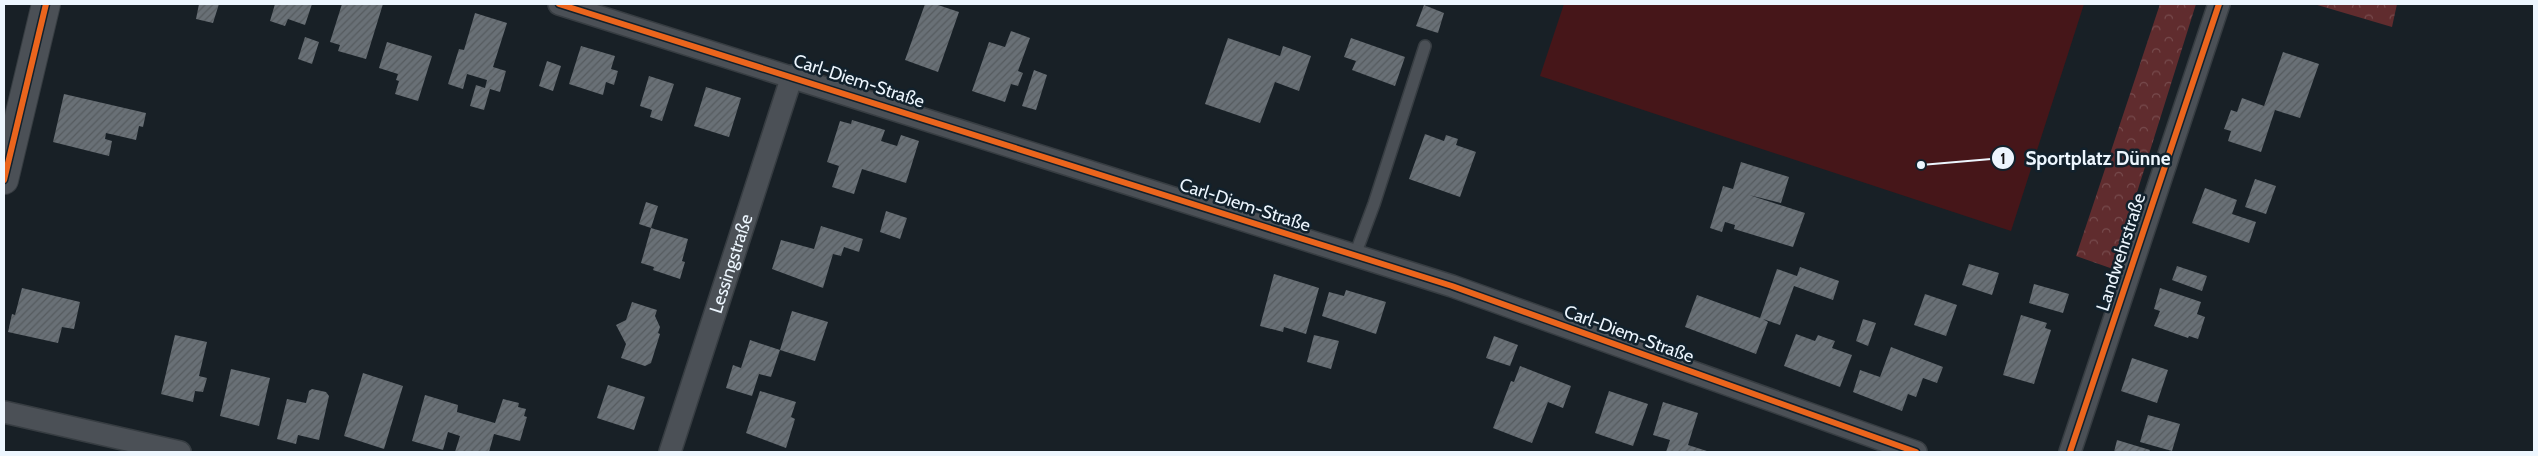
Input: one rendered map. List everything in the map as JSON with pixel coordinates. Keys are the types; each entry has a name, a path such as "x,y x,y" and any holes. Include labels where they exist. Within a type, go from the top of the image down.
{"street":[{"path":"4,180 46,4"},
{"name":"Carl-Diem-Straße","path":"559,4 792,76 1452,286 1916,452"},
{"name":"Landwehrstraße","path":"2070,452 2219,4"},
{"name":"Lessingstraße","path":"670,452 792,76"},
{"path":"4,412 180,452"}],"lane":[{"path":"1355,255 1374,204 1425,46"}],"shaded area":[{"path":"1564,4 2084,4 2011,231 1540,76"}],"green space":[{"path":"2160,4 2196,4 2113,269 2076,256"},
{"path":"2314,4 2397,4 2392,27"}],"building":[{"path":"199,4 219,4 213,23 196,19"},
{"path":"275,4 312,4 305,25 288,19 285,26 270,21"},
{"path":"342,4 383,4 366,59 338,51 340,45 330,42"},
{"path":"925,4 935,4 959,12 938,72 905,60"},
{"path":"1424,5 1444,13 1438,33 1416,26"},
{"path":"475,13 507,23 493,67 506,71 500,92 490,89 484,110 470,106 476,85 485,88 487,80 467,74 463,89 448,84 459,49 464,50"},
{"path":"1011,31 1030,38 1018,71 1023,73 1018,86 1011,84 1005,102 972,91 989,42 1005,47"},
{"path":"305,37 319,42 312,64 298,59"},
{"path":"1228,38 1280,56 1283,46 1311,56 1299,91 1275,82 1260,123 1205,104"},
{"path":"1351,38 1405,57 1395,86 1352,70 1356,61 1344,57"},
{"path":"387,42 432,56 418,101 395,94 399,81 396,80 398,74 379,68"},
{"path":"581,46 615,56 611,69 618,71 614,85 606,82 603,95 569,84"},
{"path":"2283,52 2319,64 2300,118 2275,110 2261,152 2228,141 2231,131 2224,129 2231,110 2237,112 2242,98 2264,106"},
{"path":"547,61 561,66 553,91 539,86"},
{"path":"1034,70 1047,75 1036,110 1022,106"},
{"path":"649,76 674,84 662,121 650,117 652,110 640,106"},
{"path":"706,87 741,98 729,137 694,126"},
{"path":"64,94 146,113 143,127 139,126 136,140 106,133 105,139 112,141 109,156 53,142"},
{"path":"852,120 885,130 881,141 897,146 901,135 919,141 906,183 862,169 854,194 832,187 839,166 827,162 840,121 851,124"},
{"path":"1425,134 1444,141 1446,135 1458,139 1456,145 1476,152 1460,197 1409,179"},
{"path":"1741,162 1789,177 1781,203 1749,195 1805,213 1793,247 1734,229 1735,225 1725,222 1722,232 1710,228 1723,186 1733,189"},
{"path":"2255,179 2276,186 2266,214 2245,207"},
{"path":"2205,188 2237,200 2232,214 2256,222 2249,243 2192,223"},
{"path":"646,202 658,206 651,228 639,224"},
{"path":"886,211 907,218 900,239 880,232"},
{"path":"821,226 863,239 859,252 844,247 841,256 833,254 823,288 772,269 781,240 814,249"},
{"path":"651,228 688,239 682,261 685,262 680,279 653,270 654,267 641,263"},
{"path":"1969,264 1999,273 1992,295 1962,285"},
{"path":"2177,266 2207,276 2202,291 2172,280"},
{"path":"1800,267 1839,281 1833,300 1794,286 1780,325 1763,319 1768,322 1756,354 1685,327 1697,295 1760,318 1777,269 1797,276"},
{"path":"1274,274 1319,288 1306,334 1284,327 1283,332 1260,326"},
{"path":"2034,284 2069,294 2063,313 2029,303"},
{"path":"22,288 80,302 74,329 62,327 58,343 8,332 12,314 15,315"},
{"path":"2160,288 2201,302 2197,314 2205,317 2198,339 2189,336 2188,338 2154,326 2160,311 2154,309"},
{"path":"1346,290 1386,302 1376,334 1322,316 1329,292 1344,296"},
{"path":"1925,294 1957,305 1946,336 1914,325"},
{"path":"632,302 657,310 655,316 660,327 658,333 660,334 651,363 645,366 621,358 626,344 616,325 626,320"},
{"path":"792,311 828,322 815,361 780,350"},
{"path":"2021,315 2047,323 2045,328 2051,330 2034,384 2003,375"},
{"path":"1863,319 1876,323 1868,346 1856,341"},
{"path":"1796,334 1815,341 1818,335 1835,341 1832,348 1852,355 1840,387 1784,366"},
{"path":"175,335 207,342 199,376 207,378 203,392 195,391 193,402 161,394"},
{"path":"1314,335 1339,341 1331,369 1307,362"},
{"path":"1494,336 1518,345 1510,366 1486,358"},
{"path":"750,340 780,350 771,377 759,374 752,396 726,388 733,365 741,368"},
{"path":"1891,347 1943,367 1937,383 1923,378 1916,397 1908,394 1902,411 1853,392 1860,370 1880,377"},
{"path":"2132,358 2168,370 2157,403 2121,391"},
{"path":"1520,366 1571,386 1563,408 1548,402 1532,443 1493,428 1511,381 1514,382"},
{"path":"231,369 270,378 259,426 220,416"},
{"path":"363,373 403,386 384,449 344,436"},
{"path":"608,385 645,397 634,430 597,418"},
{"path":"312,389 326,392 329,396 319,440 298,435 296,444 277,439 287,399 306,403 309,391"},
{"path":"760,391 796,402 791,417 795,419 786,448 746,433"},
{"path":"1609,391 1648,404 1633,446 1595,433"},
{"path":"425,395 458,405 457,412 495,423 503,399 519,403 518,407 526,409 524,416 527,417 520,441 494,434 489,452 455,452 460,436 448,432 443,450 412,441"},
{"path":"1663,402 1698,413 1688,445 1710,452 1666,452 1670,440 1653,435"},
{"path":"2148,415 2180,424 2172,451 2140,442"},
{"path":"2117,440 2150,450 2149,452 2114,452"}],"cycle path":[{"path":"4,180 46,4"},
{"path":"559,4 1452,286 1916,452"},
{"path":"2070,452 2219,4"}],"place":[{"name":"Sportplatz Dünne","path":"1921,165"}]}
